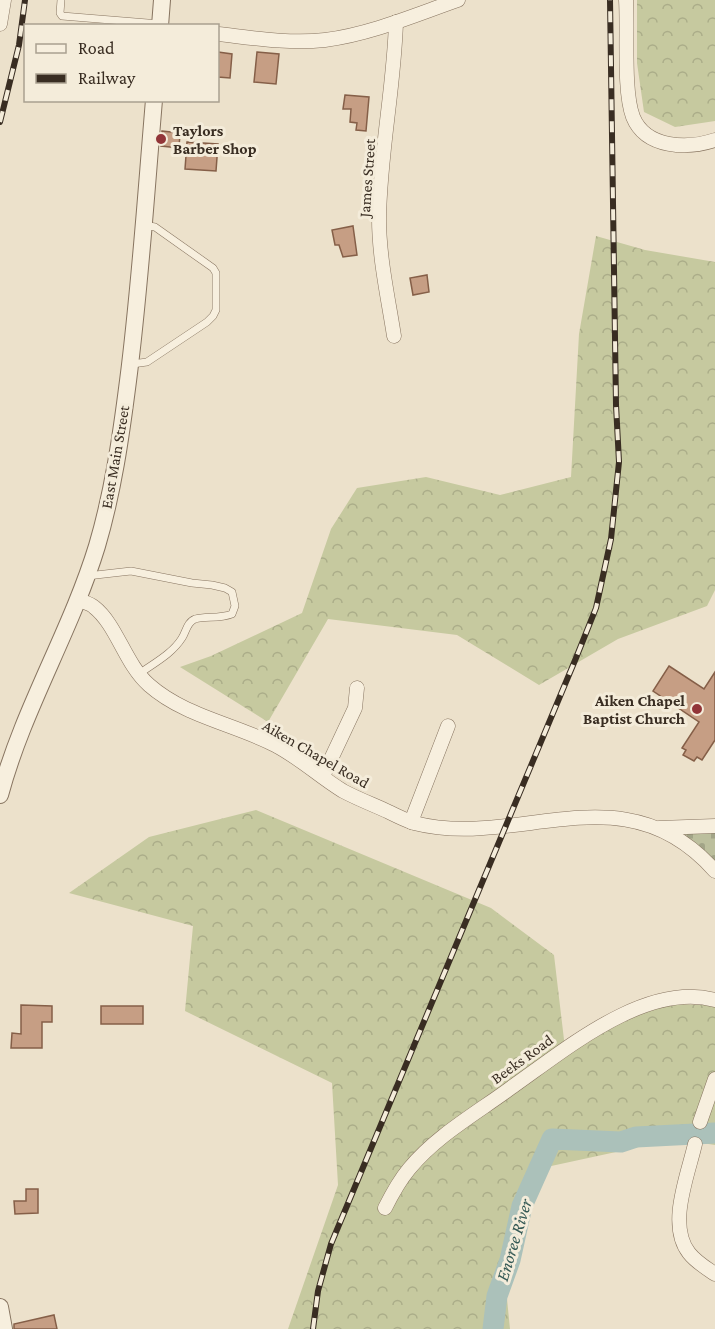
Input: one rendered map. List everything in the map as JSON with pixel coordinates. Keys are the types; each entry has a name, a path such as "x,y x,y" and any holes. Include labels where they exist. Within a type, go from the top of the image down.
{"street":[{"path":"160,24 162,0"},
{"path":"219,34 282,41 323,40 396,22 458,0"},
{"path":"626,0 628,82 631,110 638,125 652,137 672,145 687,146 715,140"},
{"name":"James Street","path":"394,336 382,259 379,218 396,22"},
{"name":"East Main Street","path":"0,795 20,736 78,600 97,546 111,494 130,364 154,102"},
{"name":"Aiken Chapel Road","path":"78,600 93,605 102,614 139,674 171,701 274,744 351,794 411,822 448,829 560,818 597,817 659,828 688,846 715,871"},
{"path":"323,776 355,708 357,687"},
{"path":"411,822 448,726"},
{"path":"659,828 715,826"},
{"name":"Beeks Road","path":"385,1208 408,1169 438,1140 568,1046 616,1019 662,1001 691,996 715,1000"},
{"path":"700,1122 715,1079"},
{"path":"695,1144 680,1208 679,1229 690,1255 715,1274"},
{"path":"0,1307 4,1329"}],"lane":[{"path":"62,0 60,13 62,16 149,24"},
{"path":"130,364 147,362 207,322 216,310 216,273 213,268 155,227 144,225"},
{"path":"86,576 131,571 225,588 232,592 235,606 232,614 221,618 194,620 187,626 182,639 166,655 139,674"}],"green space":[{"path":"637,0 715,0 715,121 675,127 644,112 637,63"},
{"path":"596,236 645,250 715,262 715,590 707,606 618,639 539,685 457,635 328,619 268,722 180,667 211,656 302,613 331,529 357,488 426,477 500,495 571,477 579,334"},
{"path":"256,810 491,908 554,955 565,1048 663,1004 715,1005 715,1145 676,1139 542,1168 506,1289 510,1329 288,1329 338,1185 332,1083 185,1011 193,926 69,893 149,837"},
{"path":"715,829 715,862 698,845 677,832"}],"building":[{"path":"219,52 232,54 230,78 219,77"},
{"path":"257,52 279,54 276,84 254,82"},
{"path":"345,95 369,97 366,131 356,130 357,123 350,122 351,109 343,109"},
{"path":"162,131 180,133 179,148 161,146"},
{"path":"187,142 218,144 216,171 185,169"},
{"path":"353,226 357,255 343,257 339,245 335,245 332,230"},
{"path":"427,275 429,292 413,295 410,278"},
{"name":"Aiken Chapel Baptist Church","path":"669,666 704,689 715,672 715,740 702,760 697,757 694,761 683,755 686,750 682,748 699,722 653,691"},
{"path":"21,1005 52,1006 52,1022 42,1022 42,1048 11,1048 12,1033 21,1034"},
{"path":"101,1006 143,1006 143,1024 101,1024"},
{"path":"26,1189 38,1189 38,1213 15,1214 14,1201 26,1201"},
{"path":"54,1315 57,1329 14,1329 14,1324"}],"waterway":[{"name":"Enoree River","path":"493,1329 497,1296 510,1260 522,1206 552,1139 621,1142 636,1137 715,1133"}],"railway":[{"path":"0,122 19,45 25,0"},
{"path":"313,1329 318,1291 331,1244 596,608 611,539 619,462 616,405 610,0"}],"place":[{"name":"Taylors Barber Shop","path":"161,139"},
{"name":"Aiken Chapel Baptist Church","path":"697,709"}]}
